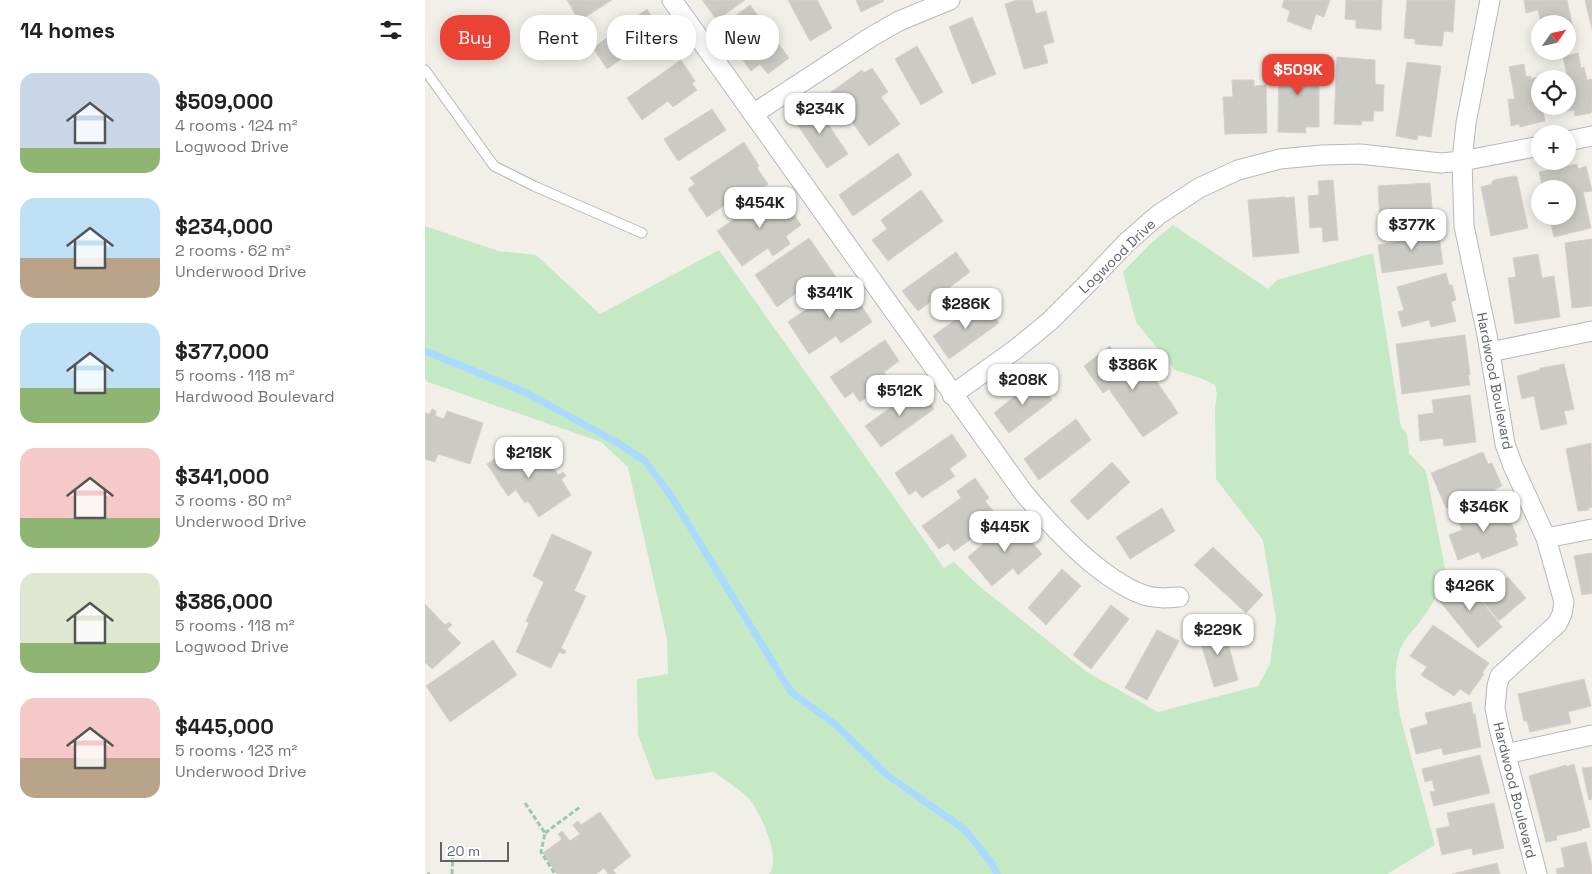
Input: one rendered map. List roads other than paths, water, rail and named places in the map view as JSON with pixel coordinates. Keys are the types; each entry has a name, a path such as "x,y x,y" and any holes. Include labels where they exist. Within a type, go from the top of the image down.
{"street":[{"path":"673,0 952,395 1023,492 1057,531 1086,558 1124,585 1145,596 1161,599 1179,597"},
{"path":"753,114 871,37 899,21 950,0"},
{"name":"Hardwood Boulevard","path":"1491,0 1469,104 1462,161 1465,226 1490,352 1505,444 1546,538 1562,596 1563,608 1557,624 1500,676 1497,686 1495,708 1537,874"},
{"path":"1576,139 1592,136"},
{"name":"Logwood Drive","path":"952,395 1016,349 1050,321 1126,243 1158,215 1199,188 1238,170 1280,159 1322,155 1360,154 1441,163 1462,161 1531,148"},
{"path":"1490,352 1592,331"},
{"path":"1546,538 1592,529"},
{"path":"1506,754 1592,734"}],"lane":[{"path":"425,70 494,166 534,186 642,233"}],"waterway":[{"path":"425,351 525,392 618,443 645,461 671,496 791,692 836,725 887,775 964,829 991,862 997,874"}]}
